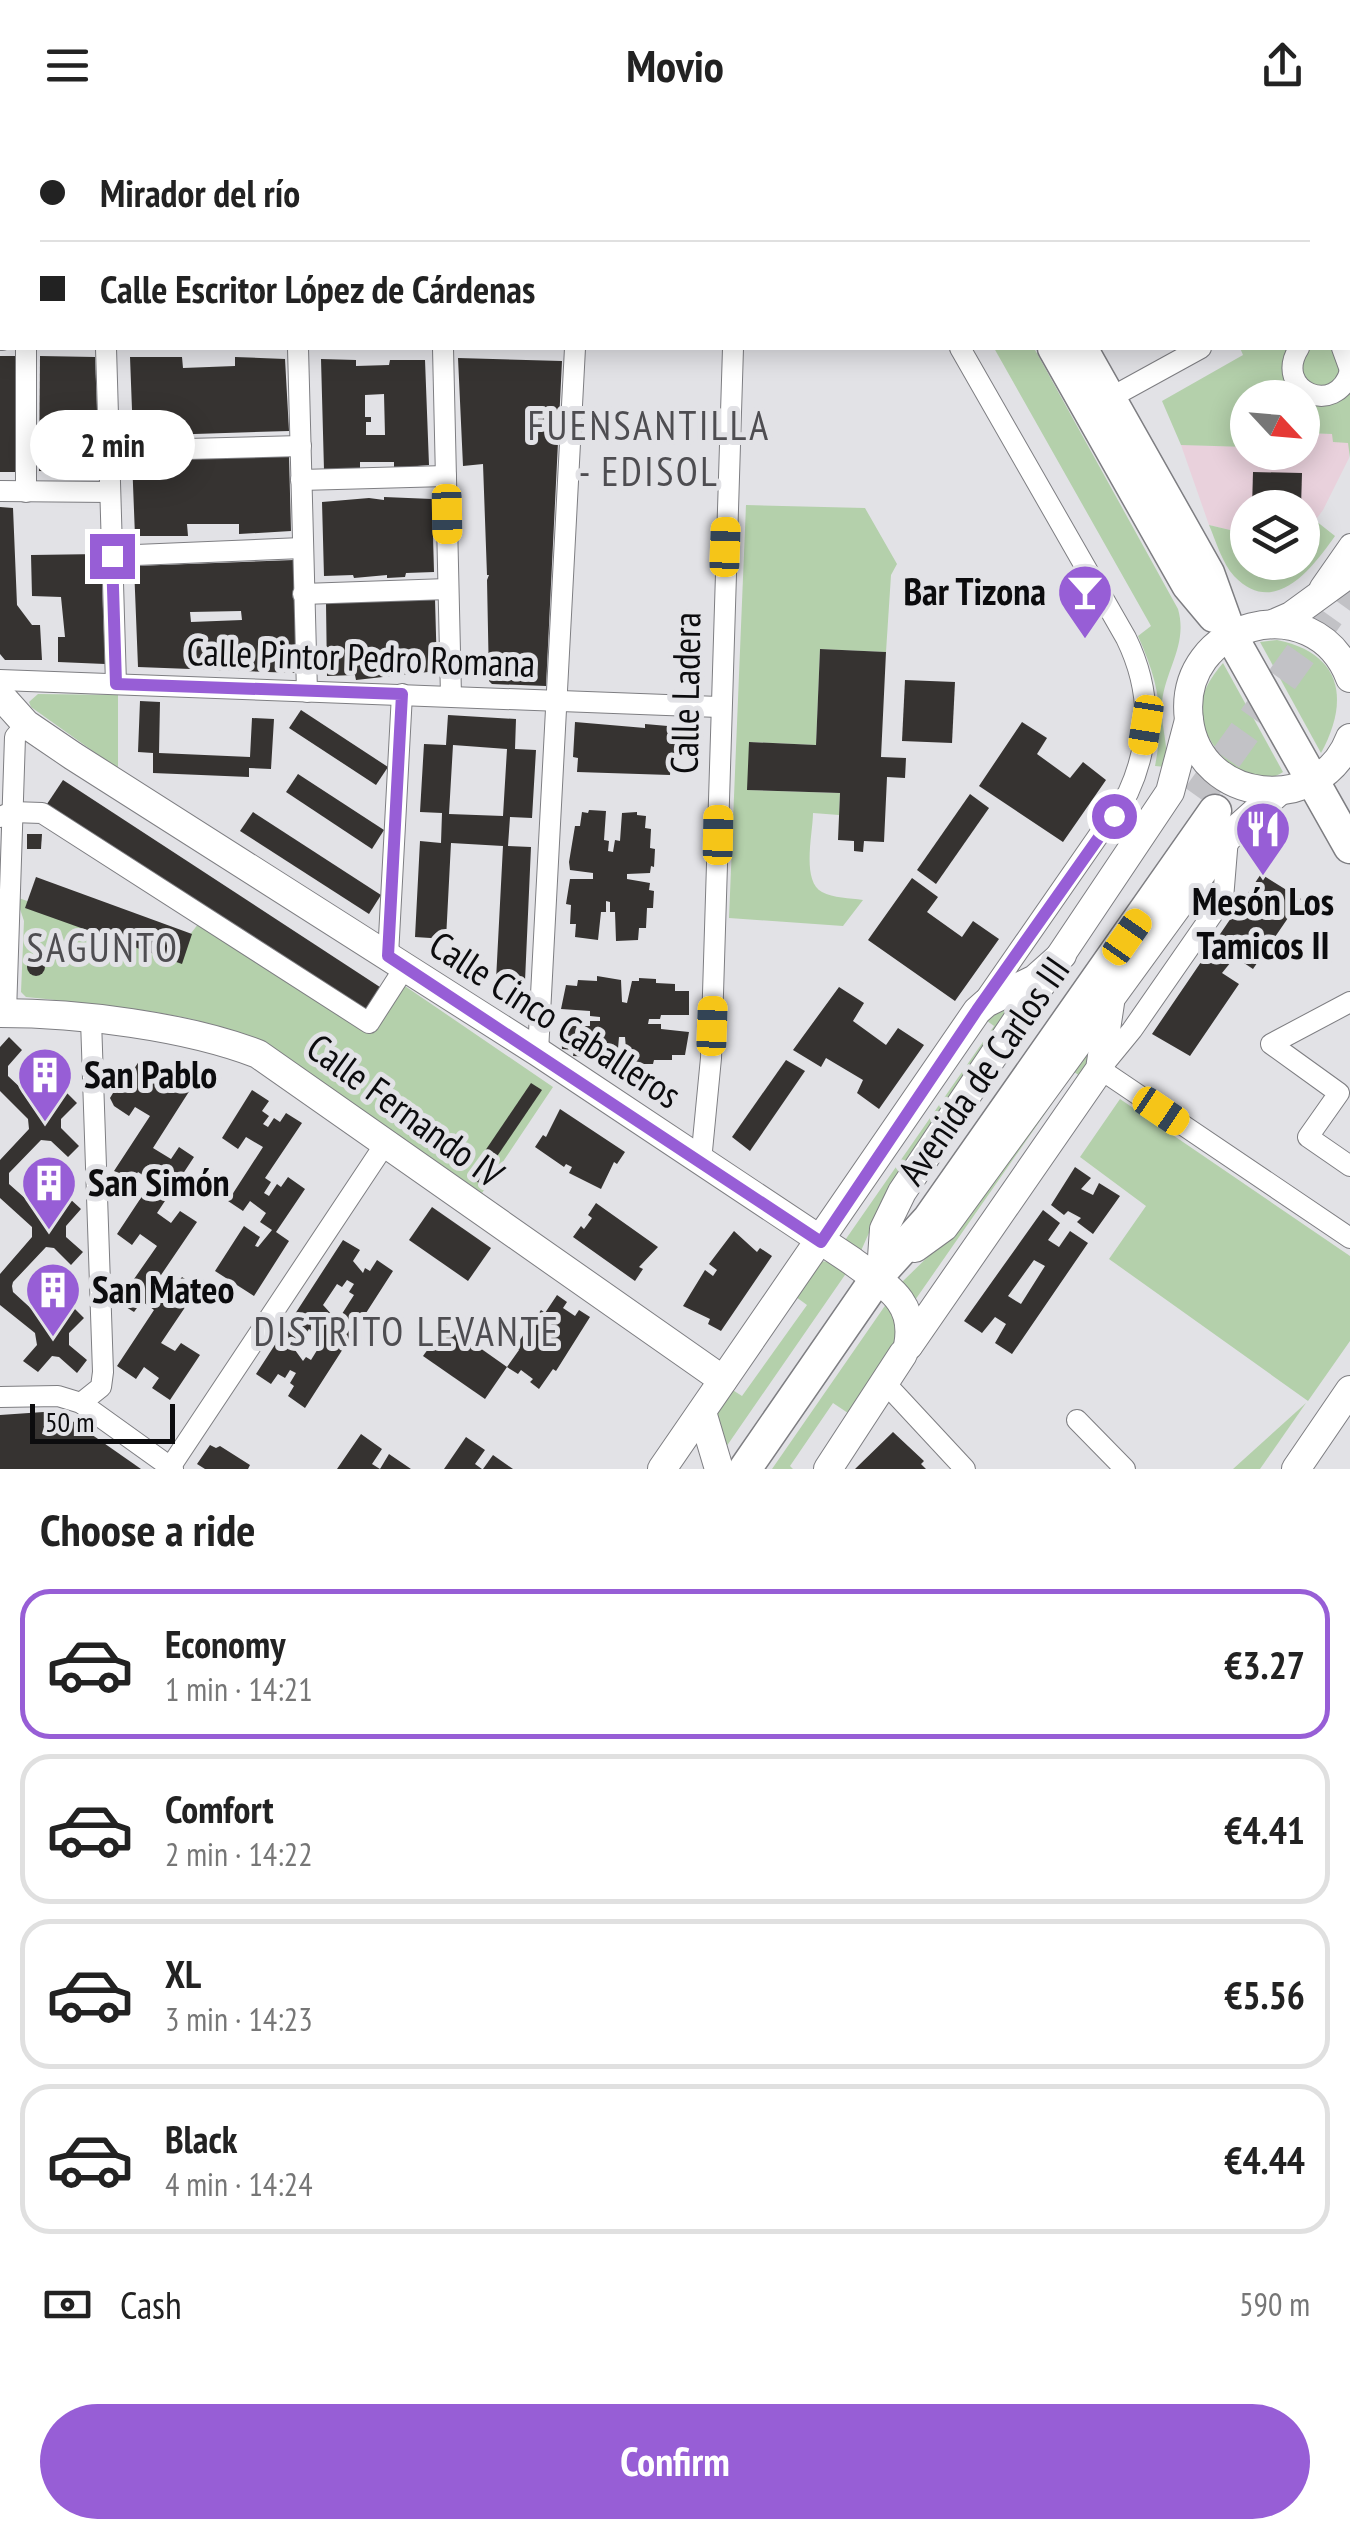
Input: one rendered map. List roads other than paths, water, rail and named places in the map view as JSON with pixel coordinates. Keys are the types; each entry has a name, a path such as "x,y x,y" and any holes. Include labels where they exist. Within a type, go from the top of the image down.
{"main road":[{"path":"1055,350 1188,585 1230,634"},
{"path":"1082,350 1208,573 1230,634 1350,847"},
{"name":"Avenida de Carlos III","path":"745,1469 878,1276 902,1223 1214,815"}],"street":[{"path":"26,350 26,492"},
{"path":"106,350 116,684"},
{"path":"298,350 306,692"},
{"path":"443,350 451,696"},
{"path":"538,1052 575,350"},
{"name":"Calle Ladera","path":"700,1161 711,1042 733,350"},
{"name":"Avenida de Carlos III","path":"662,1469 1128,793 1140,766 1146,725 1143,682 1134,654 961,350"},
{"path":"1110,398 1196,350"},
{"path":"1293,350 1293,375 1304,391 1314,395 1334,394 1342,388 1350,370"},
{"path":"108,451 301,446"},
{"path":"302,480 446,476"},
{"path":"0,492 110,492"},
{"path":"1309,604 1350,544"},
{"path":"112,556 302,548"},
{"path":"1275,623 1309,604 1350,573"},
{"path":"304,594 448,589"},
{"path":"1230,634 1275,623 1296,627 1316,636 1348,661"},
{"name":"Avenida de Carlos III","path":"878,1276 884,1229 902,1192 1170,792 1197,671 1211,650 1230,634"},
{"name":"Calle Pintor Pedro Romana","path":"0,680 719,707"},
{"name":"Calle Cinco Caballeros","path":"0,694 13,733 396,962 821,1242"},
{"path":"6,814 42,813 369,1023 396,962 402,694"},
{"path":"1189,720 1196,744 1209,765 1229,781 1252,791 1277,793 1313,782 1334,766 1350,738"},
{"path":"3,1013 6,814 13,733"},
{"name":"Avenida de Carlos III","path":"878,1276 944,1227 1111,997 1214,815 1277,793"},
{"name":"Avenida de Carlos III","path":"828,1469 905,1350 1222,898 1214,815"},
{"name":"Avenida de Carlos III","path":"977,1010 1035,978 1062,955"},
{"name":"Avenida de Carlos III","path":"1100,1069 1111,997"},
{"path":"1350,1002 1271,1044 1339,1093 1308,1137 1350,1166"},
{"name":"Calle Fernando IV","path":"3,1013 91,1020 199,1036 258,1054 724,1380"},
{"path":"81,1403 101,1387 104,1372 91,1020"},
{"path":"1100,1069 1350,1238"},
{"path":"0,1397 58,1396 81,1403 171,1468 385,1144"},
{"path":"821,1242 878,1276 896,1295 912,1326 905,1350"},
{"path":"886,1384 964,1469"},
{"path":"1296,1469 1350,1390"},
{"path":"702,1412 719,1469"},
{"path":"1077,1420 1124,1469"}],"tunnel":[{"path":"1198,797 1350,585"}],"place":[{"name":"Bar Tizona","path":"1085,641"},
{"name":"Mesón Los Tamicos II","path":"1263,878"},
{"name":"San Pablo","path":"45,1124"},
{"name":"San Simón","path":"49,1232"},
{"name":"San Mateo","path":"53,1339"}],"district":[{"name":"FUENSANTILLA - EDISOL","path":"649,449"},
{"name":"SAGUNTO","path":"103,948"},
{"name":"DISTRITO LEVANTE","path":"407,1332"}]}
